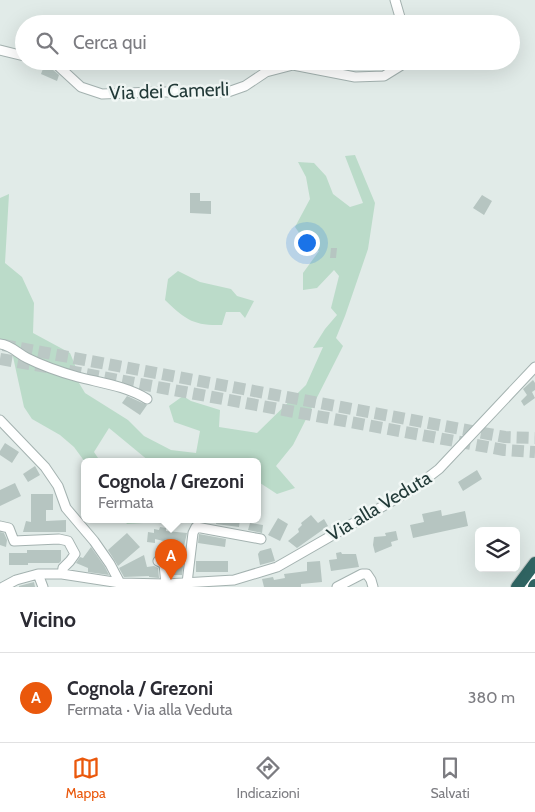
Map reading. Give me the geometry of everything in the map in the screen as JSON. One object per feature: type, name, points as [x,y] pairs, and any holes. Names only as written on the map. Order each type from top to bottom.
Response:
[{"type":"highway","points":[[517,587],[535,563]]},
{"type":"street","points":[[395,0],[399,15]]},
{"type":"street","points":[[0,50],[15,54]]},
{"type":"street","name":"Via dei Camerli","points":[[63,70],[81,87],[102,94],[228,92],[245,86],[273,70]]},
{"type":"street","name":"Via dei Camerli","points":[[319,70],[355,77],[384,76],[394,70]]},
{"type":"street","points":[[0,344],[11,347],[25,357],[48,367],[119,386],[138,393],[147,399]]},
{"type":"street","name":"Via alla Veduta","points":[[2,587],[16,580],[38,574],[62,574],[120,583],[169,586],[234,580],[277,567],[413,489],[439,469],[535,367]]},
{"type":"street","points":[[0,420],[45,467],[58,486],[66,508],[94,541],[120,583]]},
{"type":"street","points":[[4,527],[14,541],[59,539],[68,541],[75,554],[63,568],[62,574]]},
{"type":"street","points":[[187,583],[193,533],[196,527],[261,539]]},
{"type":"street","points":[[158,561],[164,564],[169,586]]},
{"type":"street","points":[[38,574],[43,587]]},
{"type":"street","points":[[337,587],[362,574],[367,574],[373,587]]},
{"type":"street","points":[[526,587],[535,574]]},
{"type":"green space","points":[[355,155],[375,203],[368,249],[336,338],[343,346],[293,445],[276,466],[295,488],[277,494],[261,484],[261,458],[145,458],[109,428],[94,452],[98,458],[82,458],[74,447],[60,435],[32,419],[24,407],[10,343],[0,340],[0,198],[9,194],[5,263],[22,277],[34,303],[33,333],[70,353],[79,383],[85,393],[128,420],[144,436],[171,450],[196,453],[200,431],[174,422],[169,406],[183,396],[191,401],[220,410],[219,427],[257,433],[306,385],[323,347],[313,348],[337,315],[331,308],[339,276],[334,270],[317,288],[303,290],[303,273],[319,251],[307,244],[295,227],[310,199],[306,177],[298,162],[314,163],[326,176],[333,194],[350,207],[363,203],[345,156]]},
{"type":"green space","points":[[178,271],[200,282],[231,289],[237,296],[254,301],[245,318],[240,312],[226,312],[222,325],[212,325],[196,323],[184,317],[165,300],[168,279]]},
{"type":"building","points":[[42,70],[53,70],[59,75],[57,81],[41,74]]},
{"type":"building","points":[[190,193],[200,193],[200,201],[211,201],[211,214],[190,213]]},
{"type":"building","points":[[482,195],[492,201],[484,215],[473,208]]},
{"type":"building","points":[[331,248],[337,248],[336,258],[330,258]]},
{"type":"building","points":[[533,380],[535,390],[532,392],[535,398],[524,406],[521,401],[527,395],[523,389]]},
{"type":"building","points":[[127,396],[147,405],[140,415],[122,403]]},
{"type":"building","points":[[5,443],[19,452],[12,463],[0,455],[0,451]]},
{"type":"building","points":[[35,466],[40,475],[28,482],[23,474]]},
{"type":"building","points":[[477,470],[482,479],[463,491],[458,482]]},
{"type":"building","points":[[15,483],[21,496],[0,506],[0,490]]},
{"type":"building","points":[[31,494],[53,494],[53,510],[46,510],[46,521],[66,520],[66,532],[23,532],[26,521],[31,522]]},
{"type":"building","points":[[441,510],[442,516],[465,511],[468,526],[413,538],[410,525],[424,522],[422,514]]},
{"type":"building","points":[[311,515],[318,523],[324,519],[328,526],[297,548],[288,541],[299,532],[298,529],[302,525],[301,523]]},
{"type":"building","points":[[278,518],[288,524],[280,541],[268,535]]},
{"type":"building","points":[[216,523],[240,523],[239,527]]},
{"type":"building","points":[[250,523],[263,525],[262,533],[248,530]]},
{"type":"building","points":[[160,527],[166,528],[166,531],[187,533],[184,546],[155,539],[155,543],[147,542],[148,532],[154,533],[154,529],[159,530]]},
{"type":"building","points":[[396,531],[398,540],[391,542],[392,546],[375,553],[374,537],[386,536],[385,533]]},
{"type":"building","points":[[0,532],[4,533],[7,540],[6,547],[0,545]]},
{"type":"building","points":[[127,533],[140,547],[118,566],[108,550]]},
{"type":"building","points":[[199,534],[226,539],[225,547],[198,543]]},
{"type":"building","points":[[91,547],[109,575],[88,572],[88,568],[76,563],[80,557],[83,558]]},
{"type":"building","points":[[271,548],[275,561],[260,565],[258,554],[260,551]]},
{"type":"building","points":[[27,550],[61,550],[61,561],[59,563],[9,565],[9,553],[27,553]]},
{"type":"building","points":[[341,552],[342,554],[356,554],[359,567],[331,571],[329,560],[337,559],[336,553]]},
{"type":"building","points":[[144,555],[147,567],[154,566],[158,568],[159,578],[149,576],[124,577],[119,568]]},
{"type":"building","points":[[196,561],[228,561],[228,572],[196,572]]},
{"type":"building","points":[[320,561],[322,582],[301,584],[301,587],[264,587],[262,579],[273,577],[274,580],[285,578],[284,574],[307,571],[307,562]]},
{"type":"building","points":[[170,566],[183,566],[182,575],[171,575]]},
{"type":"building","points":[[34,582],[35,587],[19,587],[19,586]]},
{"type":"tunnel","points":[[3,345],[505,437],[535,438]]},
{"type":"tunnel","points":[[0,359],[47,367]]},
{"type":"tunnel","points":[[69,371],[504,450],[535,452]]},
{"type":"place","name":"Cognola / Grezoni","points":[[171,580]]}]
